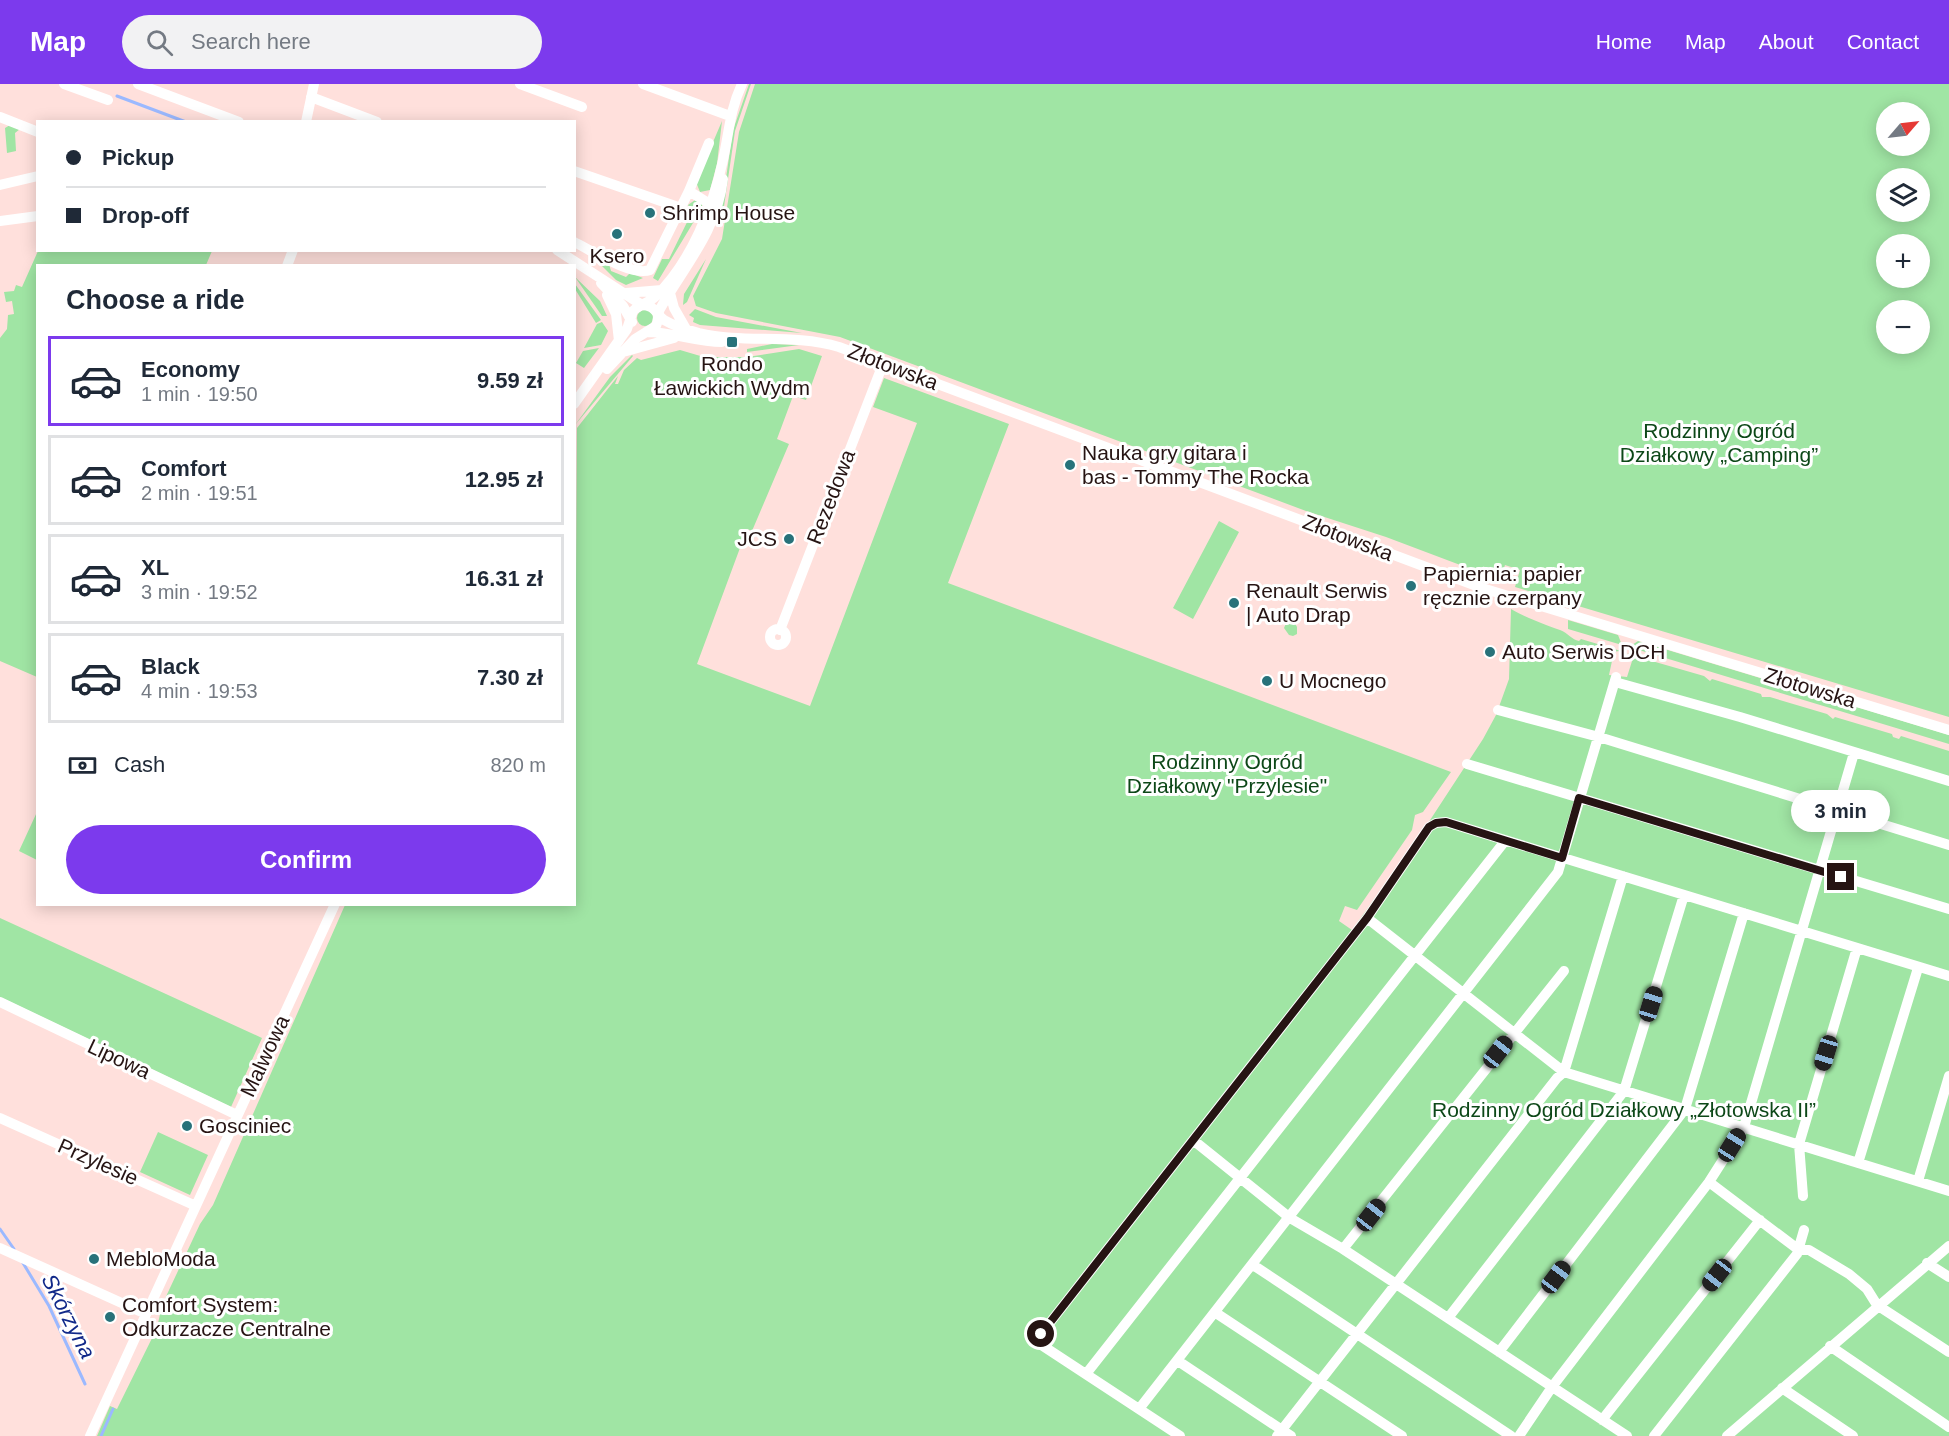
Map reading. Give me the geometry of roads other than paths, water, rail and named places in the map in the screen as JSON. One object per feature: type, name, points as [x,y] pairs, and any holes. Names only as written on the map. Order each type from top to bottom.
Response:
[{"type":"street","points":[[64,84],[108,100]]},
{"type":"street","points":[[138,84],[234,120]]},
{"type":"street","points":[[306,120],[314,84]]},
{"type":"street","points":[[520,84],[582,107]]},
{"type":"street","points":[[643,84],[730,116]]},
{"type":"street","points":[[576,409],[621,353],[635,339],[656,326],[666,292],[714,207],[730,116],[742,84]]},
{"type":"street","points":[[311,97],[372,120]]},
{"type":"street","points":[[0,117],[36,131]]},
{"type":"street","points":[[576,243],[605,259],[645,272],[653,266],[710,143]]},
{"type":"street","points":[[576,172],[681,208]]},
{"type":"street","points":[[0,185],[36,176]]},
{"type":"street","points":[[689,191],[714,207]]},
{"type":"street","points":[[0,221],[36,216]]},
{"type":"street","points":[[560,252],[642,305],[653,307],[658,314]]},
{"type":"street","points":[[594,275],[631,319],[636,329],[647,332]]},
{"type":"street","points":[[594,275],[614,309],[619,341]]},
{"type":"street","points":[[629,296],[666,292]]},
{"type":"street","points":[[576,401],[619,341],[633,311],[666,292]]},
{"type":"street","points":[[621,353],[684,333],[666,292]]},
{"type":"street","name":"Złotowska","points":[[658,314],[684,333]]},
{"type":"street","name":"Złotowska","points":[[647,332],[684,333],[712,342],[788,338],[827,344],[1497,593],[1949,730]]},
{"type":"street","name":"Rezedowa","points":[[780,630],[883,364]]},
{"type":"street","points":[[1139,1409],[1558,872],[1616,679],[1949,781]]},
{"type":"street","points":[[1498,710],[1599,737],[1949,845]]},
{"type":"street","points":[[1520,1436],[1552,1386],[1709,1182],[1744,1127],[1854,753]]},
{"type":"street","points":[[1467,764],[1949,909]]},
{"type":"street","points":[[1180,1436],[1043,1346],[1041,1334],[1367,918],[1429,827],[1436,823],[1446,822],[1505,842],[1949,976]]},
{"type":"street","points":[[1086,1374],[1505,842]]},
{"type":"street","points":[[1178,1361],[1283,1434],[1319,1381],[1549,1087],[1564,1072],[1623,876]]},
{"type":"street","points":[[1448,1318],[1624,1091],[1684,895]]},
{"type":"street","name":"Malwowa","points":[[90,1436],[334,906]]},
{"type":"street","points":[[1499,1352],[1684,1109],[1744,913]]},
{"type":"street","points":[[1367,918],[1564,1072],[1949,1191]]},
{"type":"street","points":[[1803,1196],[1799,1144],[1857,948]]},
{"type":"street","points":[[1858,1162],[1918,968]]},
{"type":"street","points":[[1343,1249],[1564,971]]},
{"type":"street","name":"Lipowa","points":[[0,1002],[237,1115]]},
{"type":"street","points":[[1917,1181],[1949,1076]]},
{"type":"street","name":"Przylesie","points":[[0,1118],[196,1206]]},
{"type":"street","points":[[1193,1140],[1290,1218],[1343,1249],[1627,1436]]},
{"type":"street","points":[[1709,1182],[1799,1250],[1809,1250],[1849,1274],[1867,1289],[1877,1305],[1949,1352]]},
{"type":"street","points":[[1602,1420],[1760,1220]]},
{"type":"street","points":[[1654,1436],[1799,1250],[1804,1230]]},
{"type":"street","points":[[1735,1434],[1782,1388],[1949,1246]]},
{"type":"street","points":[[0,1248],[146,1314]]},
{"type":"street","points":[[1927,1263],[1949,1277]]},
{"type":"street","points":[[1253,1265],[1512,1436]]},
{"type":"street","points":[[1216,1313],[1402,1436]]},
{"type":"street","points":[[1830,1346],[1949,1427]]},
{"type":"street","points":[[1782,1388],[1853,1436]]},
{"type":"waterway","points":[[117,96],[181,120]]},
{"type":"waterway","name":"Skórzyna","points":[[0,1229],[14,1249]]},
{"type":"waterway","name":"Skórzyna","points":[[23,1263],[49,1306],[85,1384]]},
{"type":"waterway","name":"Skórzyna","points":[[101,1436],[113,1409]]},
{"type":"place","name":"Shrimp House","points":[[650,213]]},
{"type":"place","name":"Ksero","points":[[617,234]]},
{"type":"place","name":"Rondo Ławickich Wydm","points":[[732,342]]},
{"type":"place","name":"Nauka gry gitara i bas - Tommy The Rocka","points":[[1070,465]]},
{"type":"place","name":"JCS","points":[[789,539]]},
{"type":"place","name":"Papiernia: papier ręcznie czerpany","points":[[1411,586]]},
{"type":"place","name":"Renault Serwis | Auto Drap","points":[[1234,603]]},
{"type":"place","name":"Auto Serwis DCH","points":[[1490,652]]},
{"type":"place","name":"U Mocnego","points":[[1267,681]]},
{"type":"place","name":"Gosciniec","points":[[187,1126]]},
{"type":"place","name":"MebloModa","points":[[94,1259]]},
{"type":"place","name":"Comfort System: Odkurzacze Centralne","points":[[110,1317]]},
{"type":"park label","name":"Rodzinny Ogród Działkowy „Camping”","points":[[1719,443]]},
{"type":"park label","name":"Rodzinny Ogród Działkowy \"Przylesie\"","points":[[1227,774]]},
{"type":"park label","name":"Rodzinny Ogród Działkowy „Złotowska II”","points":[[1624,1110]]}]
